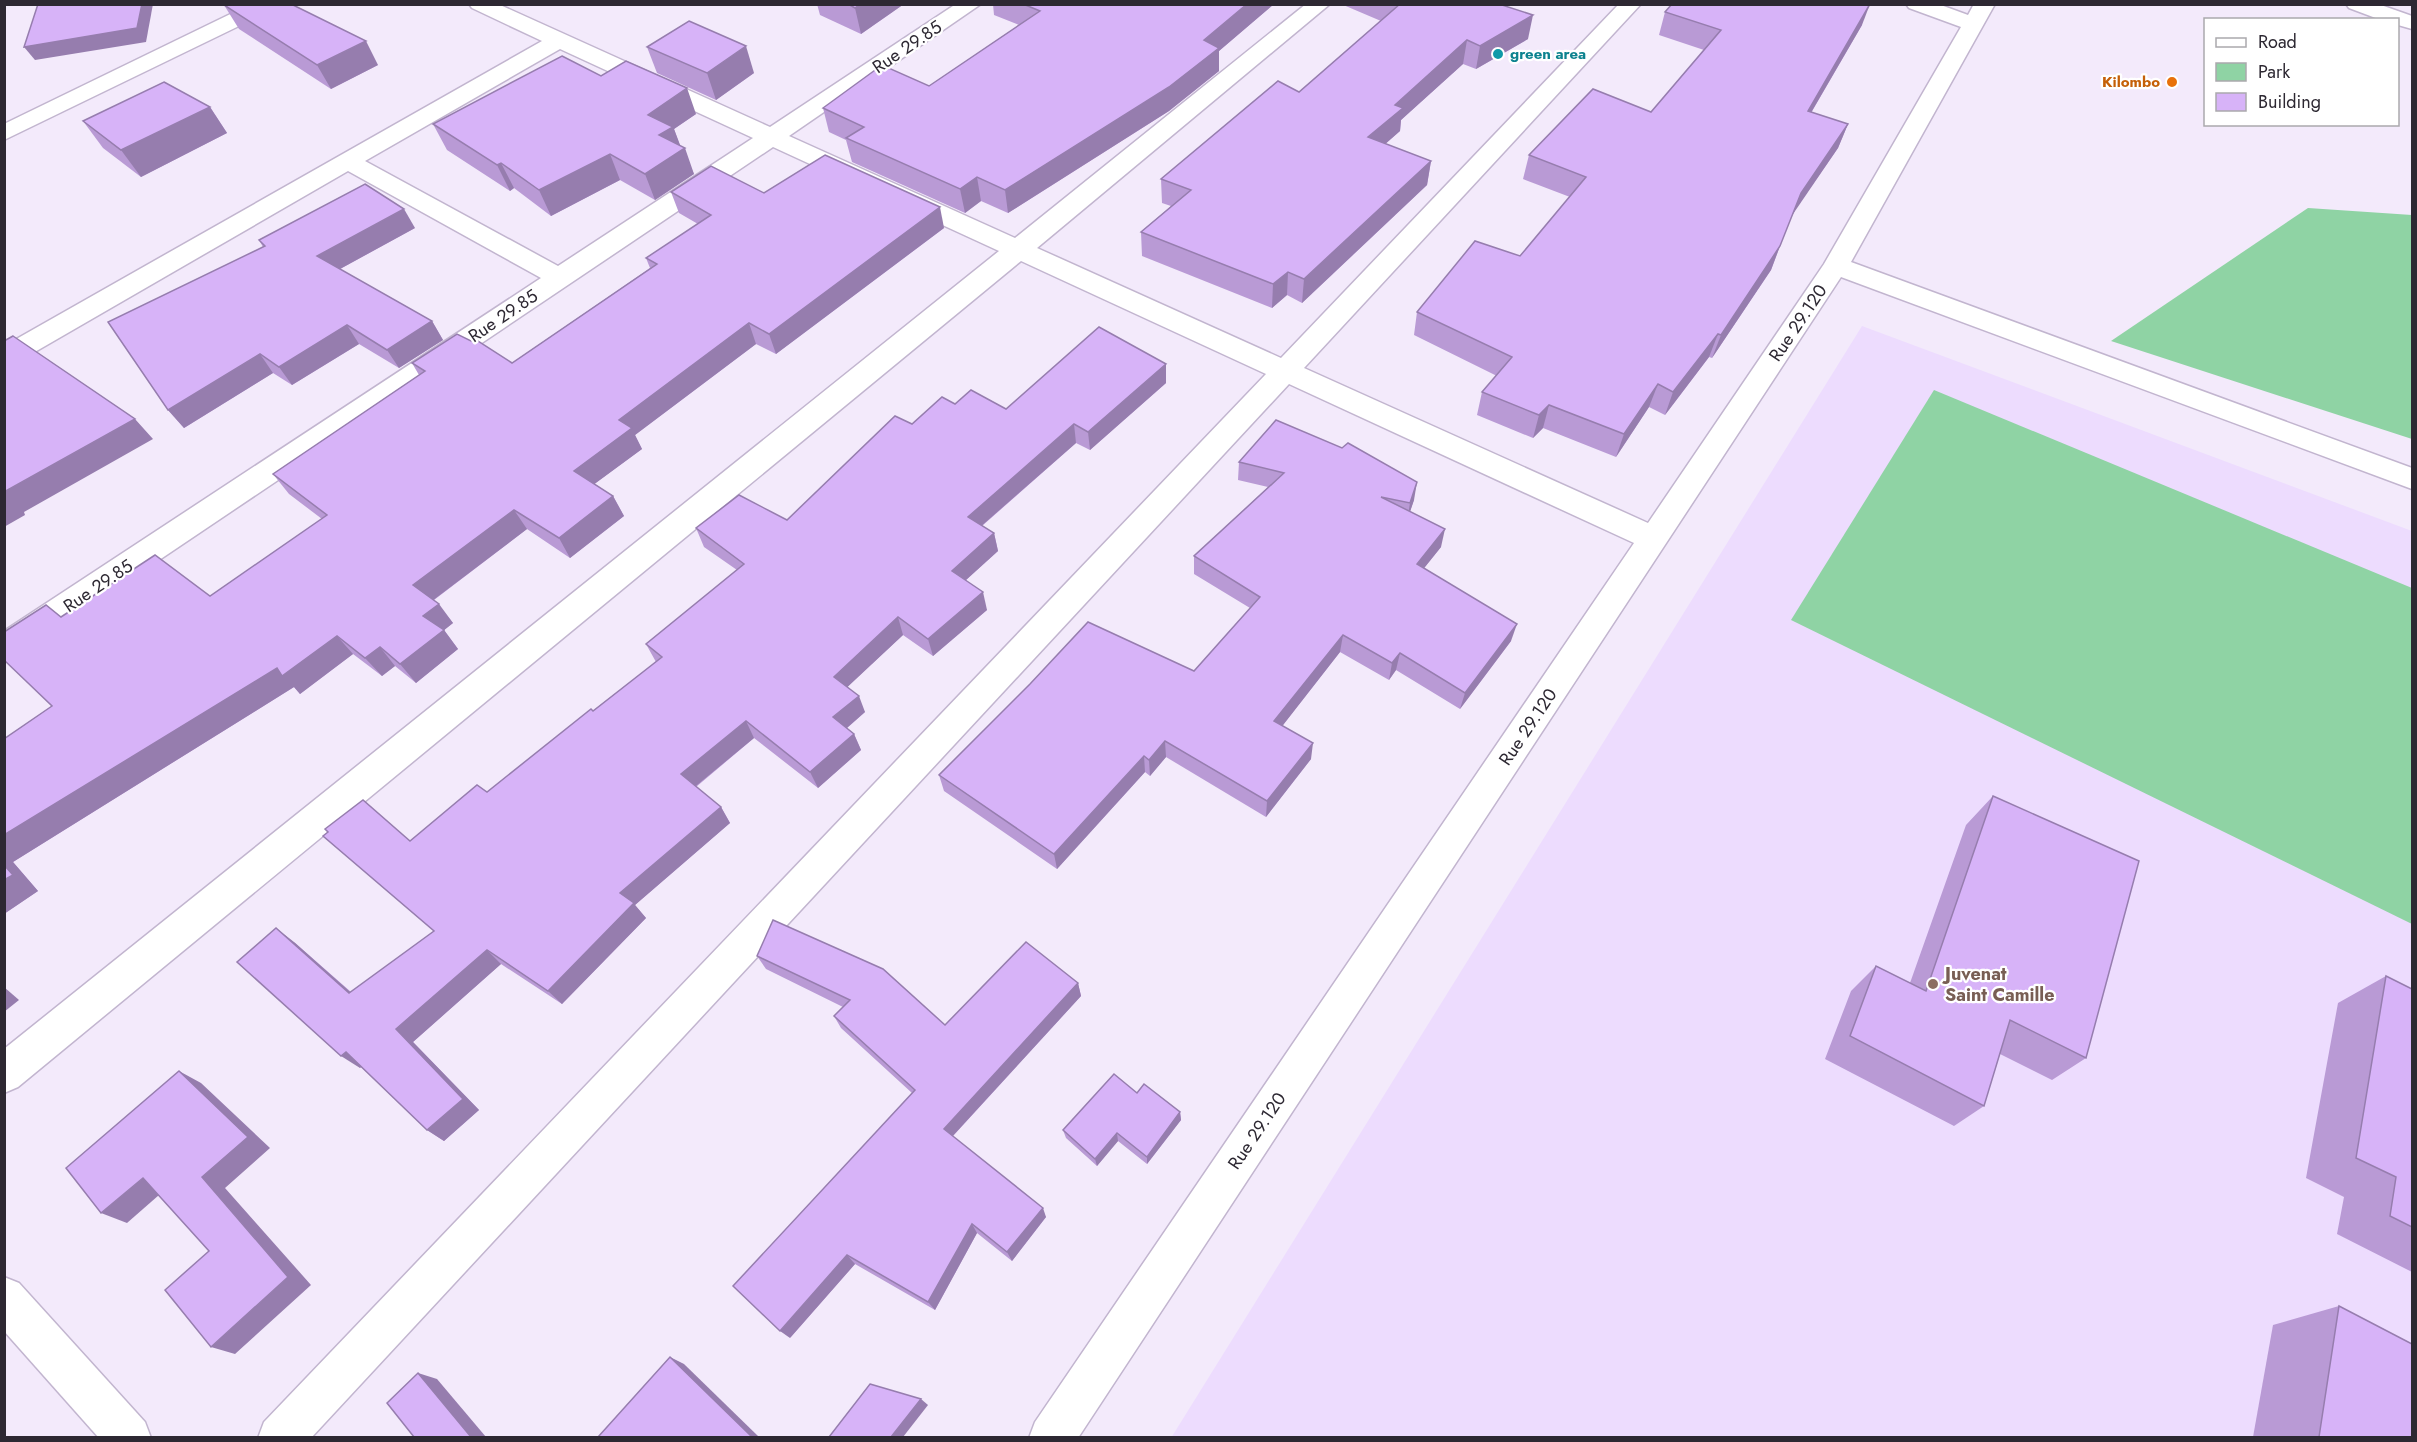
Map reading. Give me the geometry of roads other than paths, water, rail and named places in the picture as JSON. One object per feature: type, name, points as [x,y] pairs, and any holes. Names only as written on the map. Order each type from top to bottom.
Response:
[{"type":"street","points":[[4,133],[269,4]]},
{"type":"street","points":[[479,4],[1654,539]]},
{"type":"street","name":"Rue 29.85","points":[[4,648],[971,4]]},
{"type":"street","points":[[4,1074],[1320,4]]},
{"type":"street","points":[[280,1437],[1630,4]]},
{"type":"street","points":[[1916,4],[1980,14]]},
{"type":"street","points":[[2356,4],[2397,18]]},
{"type":"street","name":"Rue 29.120","points":[[1051,1437],[1836,266],[1980,14]]},
{"type":"street","points":[[4,358],[560,40]]},
{"type":"street","points":[[347,161],[560,278]]},
{"type":"street","points":[[1836,266],[2412,479]]},
{"type":"street","points":[[4,1298],[129,1437]]},
{"type":"place","name":"green area","points":[[1498,54]]},
{"type":"place","name":"Kilombo","points":[[2172,82]]},
{"type":"place","name":"Juvenat Saint Camille","points":[[1933,984]]}]
